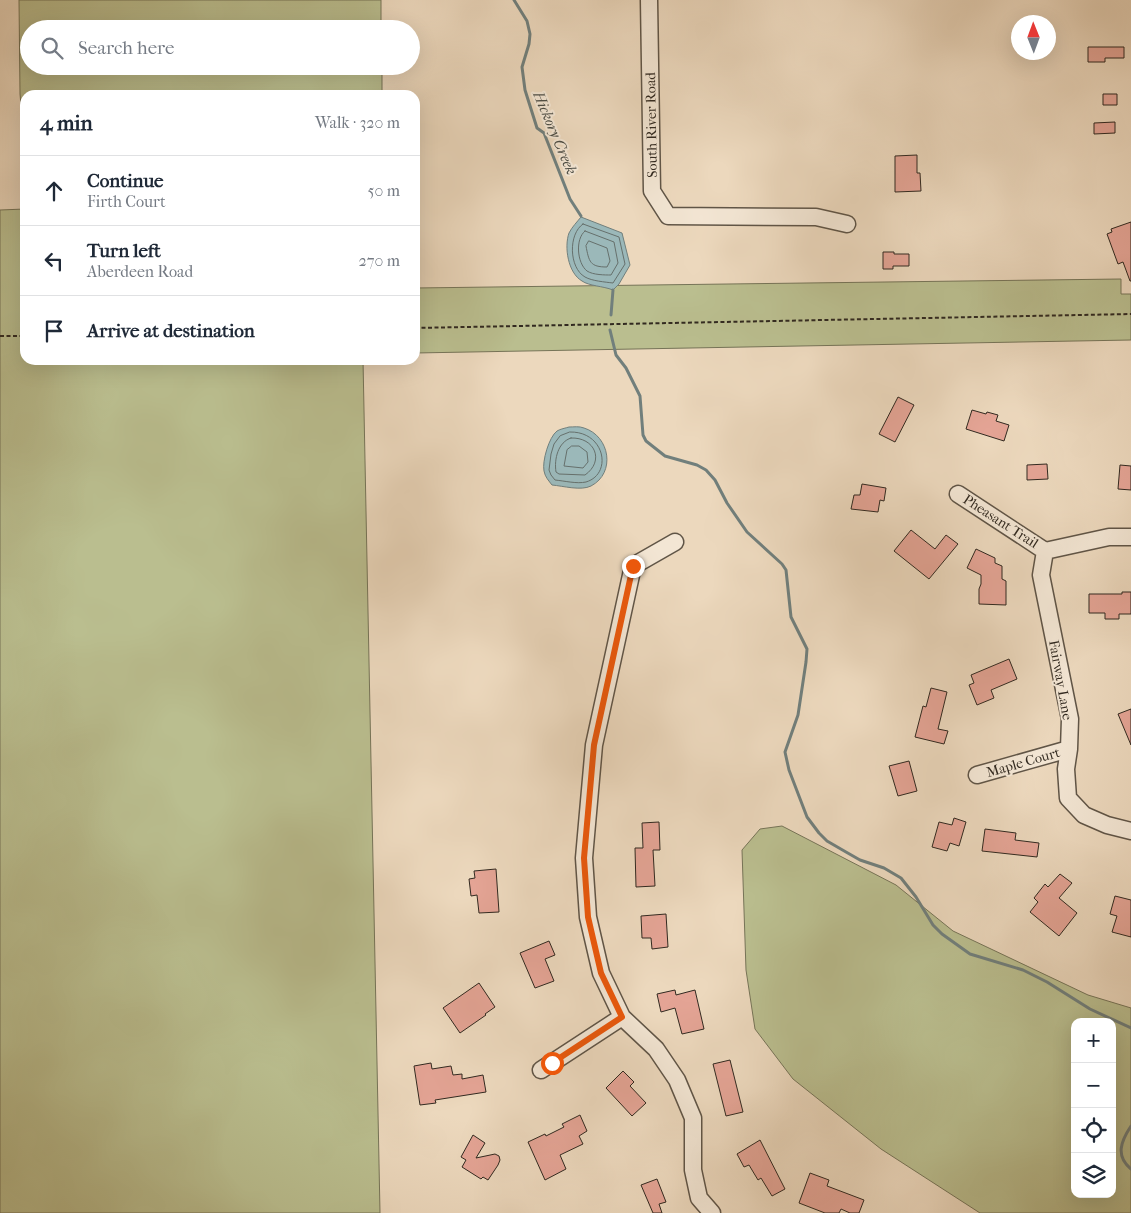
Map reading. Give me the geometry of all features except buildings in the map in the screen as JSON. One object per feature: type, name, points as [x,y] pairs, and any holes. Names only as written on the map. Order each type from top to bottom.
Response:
[{"type":"street","name":"South River Road","points":[[648,0],[652,191],[668,216],[816,217],[847,224]]},
{"type":"street","name":"Pheasant Trail","points":[[958,494],[1045,550],[1109,537],[1131,537]]},
{"type":"street","points":[[675,542],[633,566],[594,745],[584,858],[588,917],[601,973],[622,1017],[656,1049],[677,1080],[692,1118],[693,1170],[699,1198],[712,1213]]},
{"type":"street","name":"Fairway Lane","points":[[1045,550],[1041,575],[1070,719],[1066,769],[1068,798],[1084,814],[1107,825],[1131,831]]},
{"type":"street","name":"Maple Court","points":[[977,775],[1069,749]]},
{"type":"street","points":[[541,1070],[622,1017]]},
{"type":"path","points":[[420,328],[1131,314]]},
{"type":"path","points":[[0,336],[20,336]]},
{"type":"green space","points":[[19,0],[381,0],[381,20],[20,20],[20,75],[382,75],[382,90],[20,90],[20,94]]},
{"type":"green space","points":[[20,209],[20,365],[363,365],[380,1213],[0,1213],[0,210]]},
{"type":"green space","points":[[1121,279],[1121,294],[1131,294],[1131,340],[420,353],[420,288]]},
{"type":"green space","points":[[782,826],[896,885],[953,931],[1088,995],[1131,1008],[1131,1213],[980,1213],[881,1149],[793,1079],[755,1029],[746,970],[742,850],[760,829]]},
{"type":"water","points":[[581,217],[622,233],[630,265],[619,284],[613,290],[585,283],[577,277],[570,266],[567,252],[569,233]]},
{"type":"water","points":[[569,427],[582,427],[593,432],[604,446],[607,464],[599,480],[591,486],[577,488],[552,485],[547,479],[544,467],[545,456],[551,438],[557,431]]},
{"type":"waterway","name":"Hickory Creek","points":[[514,0],[527,21],[530,34],[522,67],[525,90],[537,128],[544,133],[570,199],[581,216]]},
{"type":"waterway","name":"Hickory Creek","points":[[611,315],[613,290]]},
{"type":"waterway","name":"Hickory Creek","points":[[610,330],[616,355],[626,368],[640,396],[643,435],[646,441],[665,456],[697,465],[706,470],[715,480],[727,503],[747,532],[782,564],[786,570],[791,617],[807,649],[798,715],[785,752],[789,770],[807,817],[827,841],[860,860],[884,868],[901,878],[916,897],[933,925],[942,934],[970,954],[1023,970],[1047,982],[1090,1009],[1131,1028]]},
{"type":"waterway","name":"Hickory Creek","points":[[1131,1126],[1121,1148],[1123,1159],[1131,1169]]},
{"type":"route","points":[[552,1063],[622,1017],[601,973],[588,917],[584,858],[594,745],[633,566]]}]
